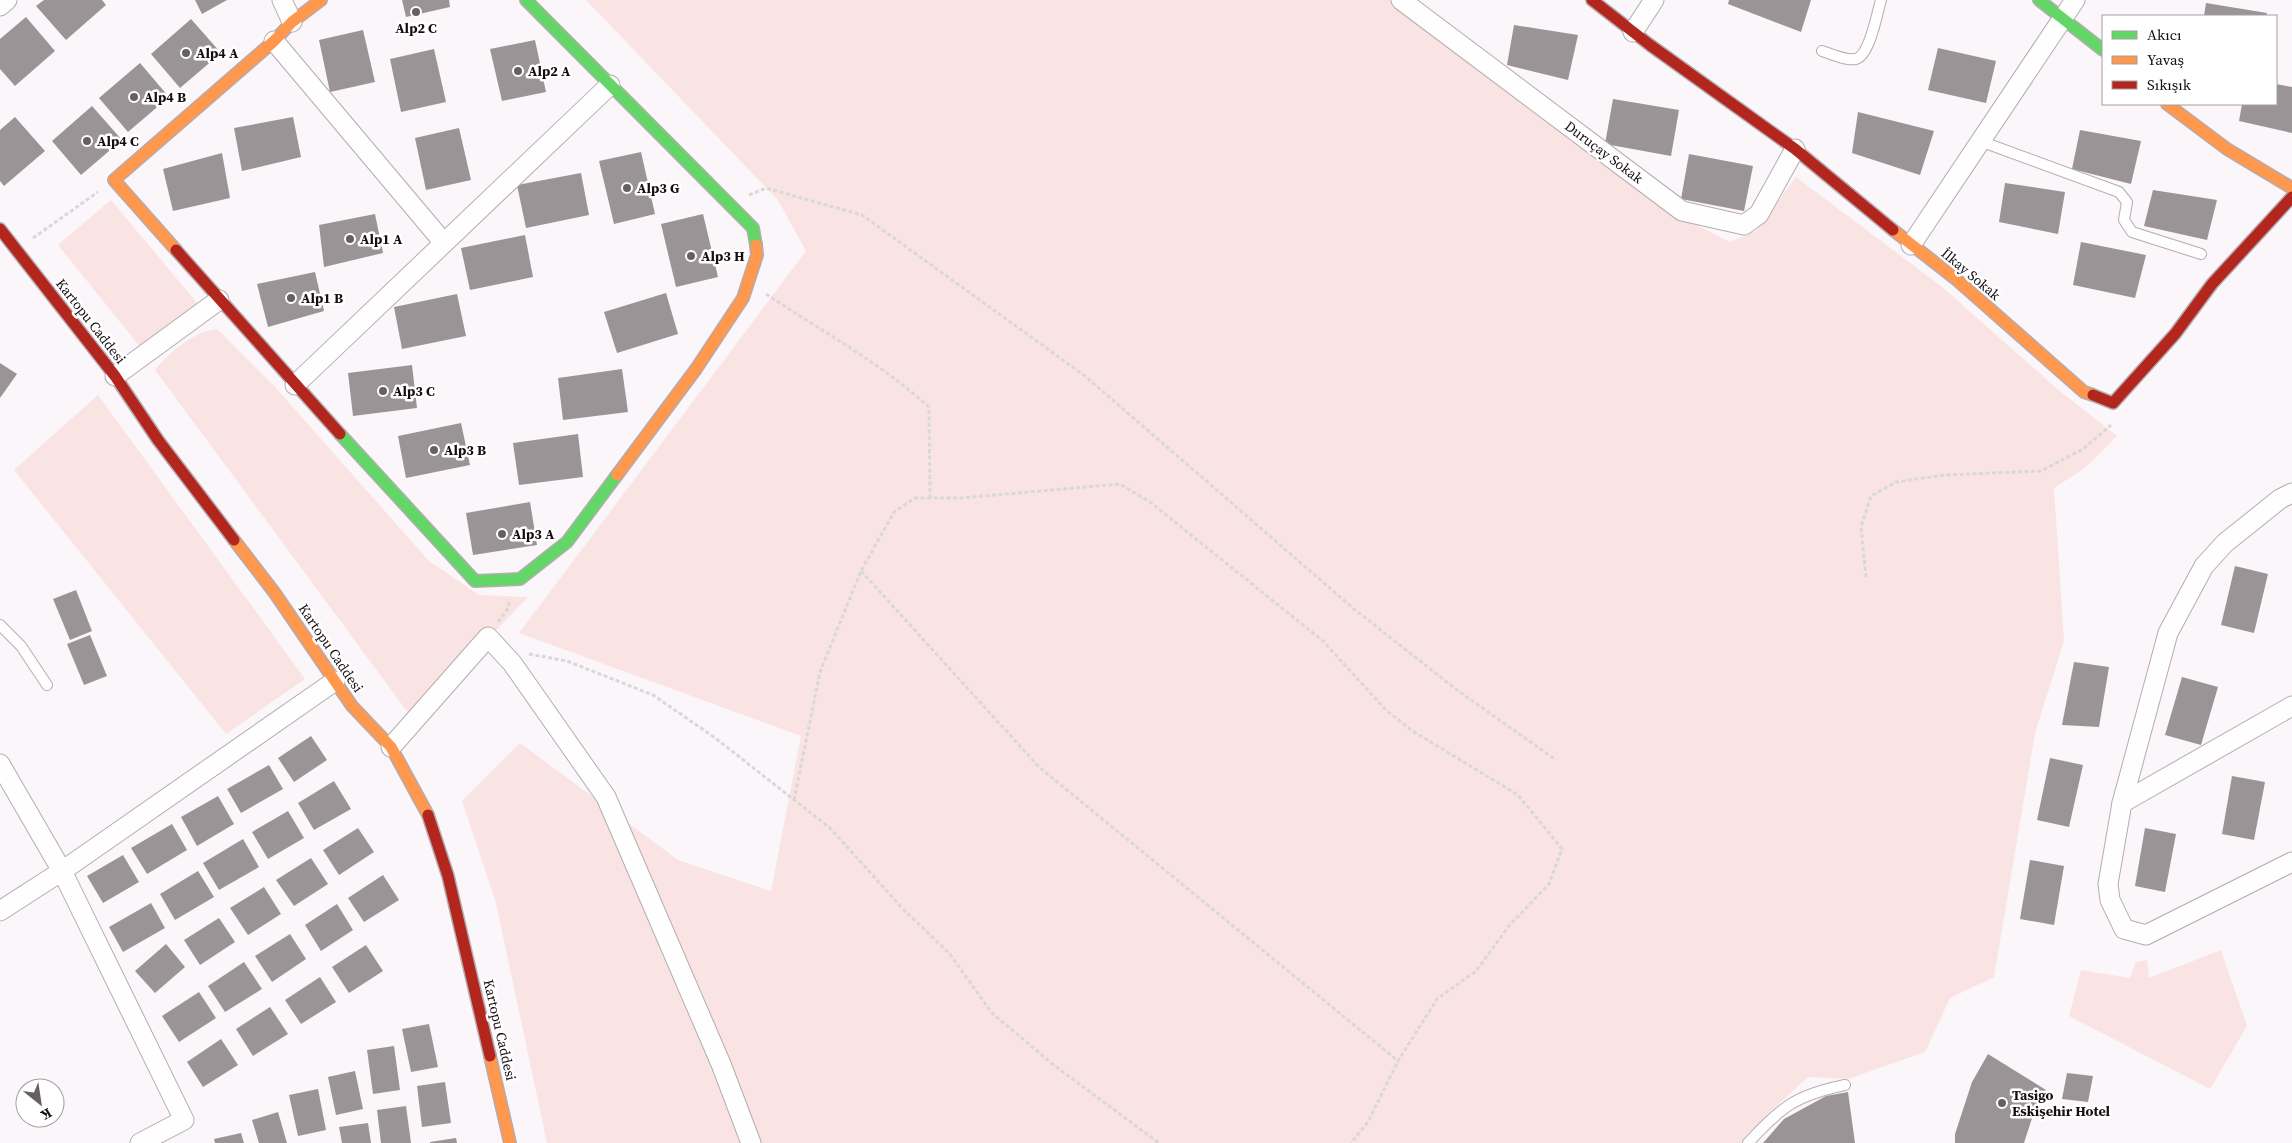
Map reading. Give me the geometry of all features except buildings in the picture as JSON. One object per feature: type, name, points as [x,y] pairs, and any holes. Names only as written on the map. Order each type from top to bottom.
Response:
[{"type":"street","points":[[0,6],[7,0]]},
{"type":"street","points":[[282,0],[292,22]]},
{"type":"street","points":[[321,0],[292,22],[274,41],[114,180],[295,385],[475,581],[520,579],[567,542],[696,369],[743,298],[757,255],[753,228],[526,0]]},
{"type":"street","name":"Duruçay Sokak","points":[[1400,0],[1682,211],[1744,225],[1759,214],[1795,149]]},
{"type":"street","name":"İlkay Sokak","points":[[1592,0],[1633,32],[1795,149],[1911,245],[1957,280],[2084,392],[2113,403]]},
{"type":"street","points":[[1633,32],[1654,0]]},
{"type":"street","points":[[2039,0],[2102,49]]},
{"type":"street","points":[[1911,245],[2075,0]]},
{"type":"street","points":[[274,41],[444,243]]},
{"type":"street","points":[[295,385],[610,85]]},
{"type":"street","points":[[2168,105],[2200,131],[2265,174],[2292,188]]},
{"type":"street","points":[[2113,403],[2176,334],[2212,284],[2292,197]]},
{"type":"street","name":"Kartopu Caddesi","points":[[1,234],[17,250],[115,376],[158,440],[274,592],[352,706],[391,747],[430,819],[448,876],[510,1143]]},
{"type":"street","points":[[115,376],[219,300]]},
{"type":"street","points":[[2292,493],[2280,499],[2225,543],[2204,566],[2168,633],[2122,803],[2108,884],[2110,900],[2124,929],[2146,935],[2292,862]]},
{"type":"street","points":[[391,747],[488,637],[512,663],[606,798],[721,1064],[751,1143]]},
{"type":"street","points":[[0,911],[335,681]]},
{"type":"street","points":[[2122,803],[2292,706]]},
{"type":"street","points":[[0,764],[62,870],[184,1120],[167,1137],[140,1143]]},
{"type":"lane","points":[[1822,51],[1848,59],[1858,59],[1866,51],[1881,0]]},
{"type":"lane","points":[[1980,141],[2119,192],[2126,202],[2124,220],[2132,232],[2201,254]]},
{"type":"lane","points":[[0,625],[20,646],[47,685]]},
{"type":"lane","points":[[1748,1143],[1776,1113],[1813,1092],[1845,1085]]},
{"type":"path","points":[[17,250],[114,180]]},
{"type":"path","points":[[728,204],[766,188],[862,214],[1085,376],[1354,609],[1458,690],[1556,760]]},
{"type":"path","points":[[748,282],[905,385],[929,407],[930,498]]},
{"type":"path","points":[[1866,577],[1861,527],[1871,496],[1896,482],[1944,475],[2041,471],[2083,449],[2113,422],[2113,403]]},
{"type":"path","points":[[794,800],[820,672],[861,571],[894,512],[915,498],[960,498],[1120,484],[1150,502],[1323,641],[1386,710],[1411,730],[1518,795],[1562,849],[1549,884],[1509,926],[1476,971],[1437,999],[1398,1061],[1368,1122],[1351,1143]]},
{"type":"path","points":[[861,571],[1039,767],[1398,1061]]},
{"type":"path","points":[[488,637],[509,607],[508,593]]},
{"type":"path","points":[[502,652],[522,652],[567,662],[653,694],[714,737],[830,828],[903,909],[949,953],[992,1013],[1055,1066],[1159,1143]]},
{"type":"shaded area","points":[[586,0],[1397,0],[1661,207],[1730,242],[1756,231],[1796,177],[1941,286],[2055,387],[2117,436],[2085,468],[2054,488],[2064,641],[2035,733],[1994,977],[1950,998],[1925,1052],[1848,1079],[1808,1077],[1768,1114],[1742,1143],[547,1143],[496,903],[462,801],[520,743],[678,860],[771,891],[801,736],[519,633],[806,251],[778,200]]},
{"type":"shaded area","points":[[111,200],[197,303],[196,311],[142,349],[58,245]]},
{"type":"shaded area","points":[[217,329],[275,387],[429,561],[479,595],[528,597],[412,718],[155,370],[167,357],[191,338]]},
{"type":"shaded area","points":[[98,395],[305,679],[226,734],[14,470]]},
{"type":"shaded area","points":[[2221,950],[2247,1026],[2210,1089],[2069,1016],[2081,970],[2130,978],[2136,962],[2147,960],[2149,978]]},
{"type":"traffic: fast","points":[[526,0],[753,228],[756,245]]},
{"type":"traffic: fast","points":[[2039,0],[2102,49]]},
{"type":"traffic: fast","points":[[340,434],[475,581],[520,579],[567,542],[617,475]]},
{"type":"traffic: slow","points":[[176,250],[114,180],[274,41],[292,22],[321,0]]},
{"type":"traffic: slow","points":[[2168,105],[2227,149],[2292,188]]},
{"type":"traffic: slow","points":[[1893,230],[1957,280],[2084,392],[2093,395]]},
{"type":"traffic: slow","points":[[617,475],[696,369],[743,298],[757,255],[756,245]]},
{"type":"traffic: slow","points":[[234,540],[274,592],[352,706],[391,747],[428,815]]},
{"type":"traffic: slow","points":[[490,1056],[510,1143]]},
{"type":"traffic: jam","points":[[1592,0],[1650,45],[1795,149],[1893,230]]},
{"type":"traffic: jam","points":[[2093,395],[2113,403],[2175,334],[2212,284],[2292,197]]},
{"type":"traffic: jam","points":[[0,229],[115,376],[158,440],[234,540]]},
{"type":"traffic: jam","points":[[176,250],[340,434]]},
{"type":"traffic: jam","points":[[428,815],[448,876],[490,1056]]},
{"type":"place","name":"Alp2 C","points":[[416,12]]},
{"type":"place","name":"Alp4 A","points":[[186,53]]},
{"type":"place","name":"Alp2 A","points":[[518,71]]},
{"type":"place","name":"Alp4 B","points":[[134,97]]},
{"type":"place","name":"Alp4 C","points":[[87,141]]},
{"type":"place","name":"Alp3 G","points":[[627,188]]},
{"type":"place","name":"Alp1 A","points":[[350,239]]},
{"type":"place","name":"Alp3 H","points":[[691,256]]},
{"type":"place","name":"Alp1 B","points":[[291,298]]},
{"type":"place","name":"Alp3 C","points":[[383,391]]},
{"type":"place","name":"Alp3 B","points":[[434,450]]},
{"type":"place","name":"Alp3 A","points":[[502,534]]},
{"type":"place","name":"Tasigo Eskişehir Hotel","points":[[2002,1103]]}]
